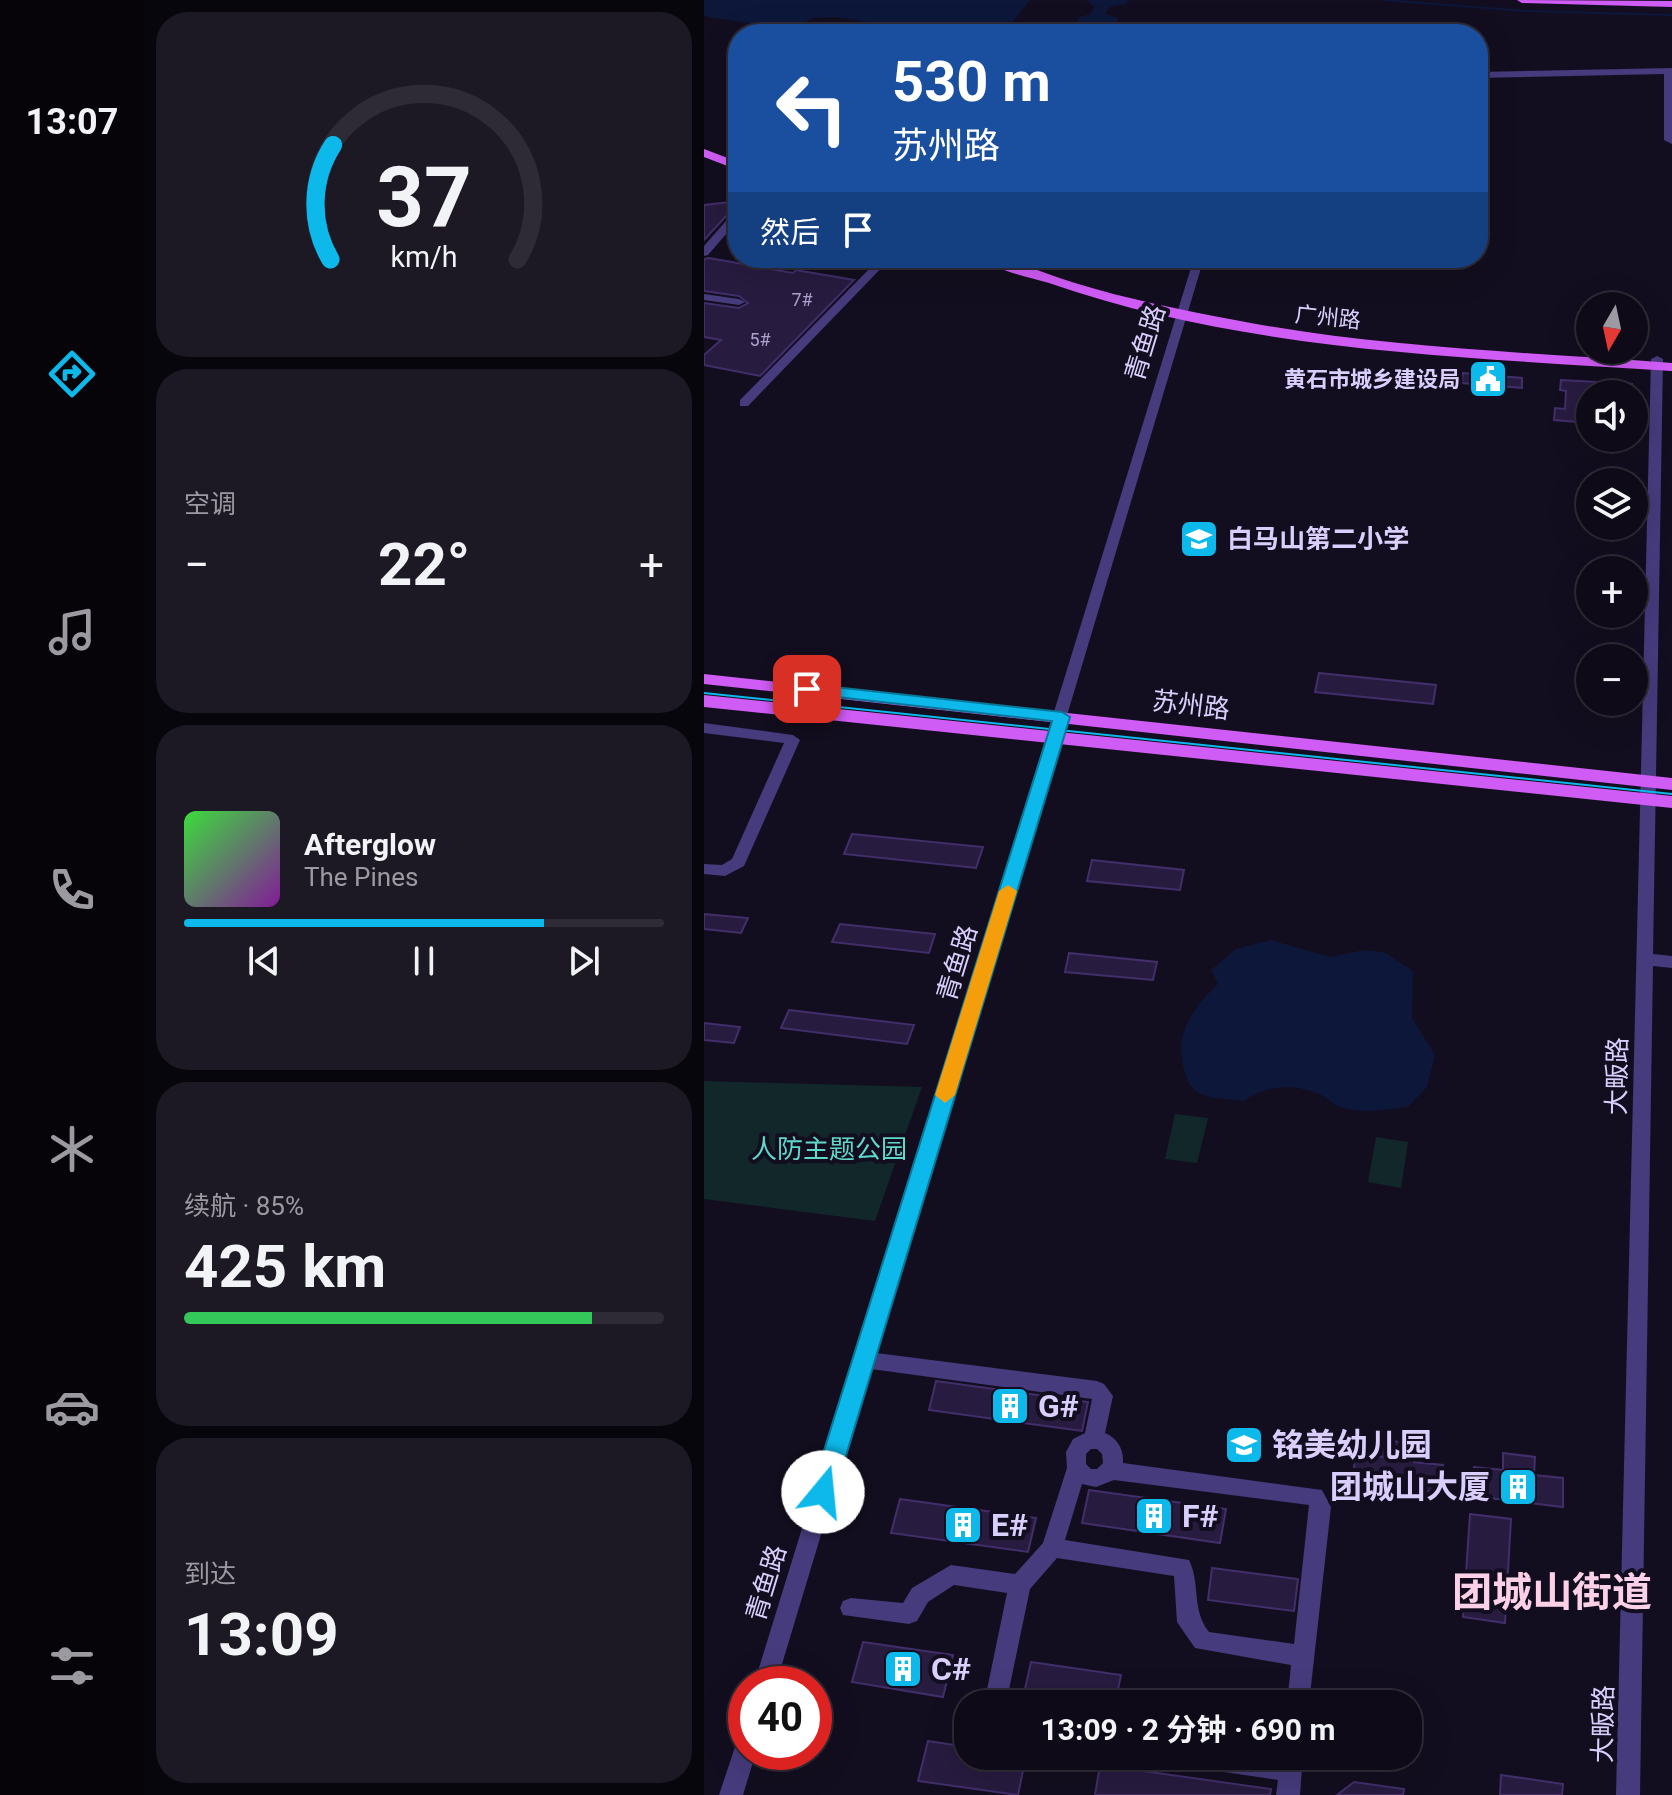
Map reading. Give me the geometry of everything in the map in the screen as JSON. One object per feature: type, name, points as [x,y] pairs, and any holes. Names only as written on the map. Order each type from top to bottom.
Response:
[{"type":"main road","points":[[1522,0],[1672,2]]},
{"type":"main road","points":[[1611,0],[1672,2]]},
{"type":"main road","points":[[704,145],[728,154]]},
{"type":"main road","points":[[704,153],[728,163]]},
{"type":"main road","points":[[704,167],[728,167]]},
{"type":"main road","name":"广州路","points":[[1018,268],[1116,300],[1183,312]]},
{"type":"main road","name":"广州路","points":[[1037,268],[1183,312],[1274,333],[1356,342],[1665,363]]},
{"type":"main road","name":"苏州路","points":[[704,679],[1062,717],[1649,790],[1672,802]]},
{"type":"main road","name":"苏州路","points":[[704,701],[1056,737],[1649,790],[1672,784]]},
{"type":"street","points":[[1488,75],[1670,71],[1670,141]]},
{"type":"street","points":[[704,253],[728,225]]},
{"type":"street","points":[[744,403],[876,268]]},
{"type":"street","name":"青鱼路","points":[[770,1666],[1056,737],[1196,268]]},
{"type":"street","points":[[704,297],[739,302]]},
{"type":"street","name":"大畈路","points":[[1628,1795],[1649,790],[1665,363]]},
{"type":"street","points":[[704,728],[793,740],[738,862],[725,871],[704,869]]},
{"type":"street","points":[[1646,959],[1672,962]]},
{"type":"street","points":[[863,1360],[1101,1391],[1103,1404],[1093,1441]]},
{"type":"street","points":[[998,1690],[1020,1585],[1052,1548],[1076,1470],[1074,1453],[1082,1444],[1103,1442],[1112,1450],[1114,1462],[1109,1470]]},
{"type":"street","points":[[1076,1470],[1094,1477],[1109,1470],[1315,1497],[1321,1507],[1300,1690]]},
{"type":"street","points":[[1052,1548],[1181,1567],[1185,1575],[1188,1622],[1203,1641],[1304,1656]]},
{"type":"street","points":[[851,1608],[909,1614],[920,1595],[951,1575],[1020,1585]]},
{"type":"street","points":[[731,1795],[739,1770]]},
{"type":"street","points":[[1288,1795],[1290,1770]]},
{"type":"green space","name":"人防主题公园","points":[[704,1081],[922,1087],[875,1221],[704,1199]]},
{"type":"green space","points":[[1175,1114],[1208,1118],[1197,1163],[1165,1159]]},
{"type":"green space","points":[[1376,1137],[1408,1142],[1401,1188],[1368,1182]]},
{"type":"water","points":[[704,0],[1030,0],[1011,24],[882,24],[836,17],[813,18],[802,24],[753,24],[704,16]]},
{"type":"water","points":[[1086,0],[1128,0],[1126,4],[1109,7],[1105,14],[1118,18],[1116,24],[1075,24],[1095,7]]},
{"type":"water","points":[[1271,940],[1330,957],[1364,950],[1384,952],[1413,971],[1412,1018],[1435,1055],[1427,1087],[1408,1107],[1352,1110],[1317,1093],[1288,1087],[1269,1089],[1244,1101],[1209,1096],[1192,1087],[1186,1076],[1181,1047],[1187,1024],[1218,984],[1211,970],[1236,949]]},
{"type":"building","points":[[728,202],[728,216],[704,240],[704,205]]},
{"type":"building","points":[[704,259],[728,261],[728,268],[765,268],[793,273],[796,270],[854,280],[760,376],[704,365],[704,355],[721,340],[704,337],[704,303],[739,308],[748,303],[739,296],[704,291]]},
{"type":"building","name":"黄石市城乡建设局","points":[[1463,373],[1522,378],[1522,388],[1462,383]]},
{"type":"building","points":[[1561,380],[1576,381],[1576,422],[1554,420],[1555,408],[1565,409],[1566,391],[1560,390]]},
{"type":"building","points":[[1319,673],[1436,685],[1433,704],[1315,692]]},
{"type":"building","points":[[852,834],[983,847],[976,868],[844,854]]},
{"type":"building","points":[[1092,860],[1184,870],[1180,890],[1087,881]]},
{"type":"building","points":[[704,914],[748,918],[741,933],[704,929]]},
{"type":"building","points":[[840,924],[935,934],[929,953],[832,942]]},
{"type":"building","points":[[1069,953],[1157,962],[1153,980],[1065,972]]},
{"type":"building","points":[[789,1010],[914,1025],[907,1044],[781,1028]]},
{"type":"building","points":[[704,1023],[740,1027],[734,1043],[704,1040]]},
{"type":"building","name":"G#","points":[[936,1381],[1088,1402],[1082,1431],[929,1410]]},
{"type":"building","name":"团城山大厦","points":[[1385,1440],[1415,1444],[1414,1462],[1443,1465],[1441,1493],[1353,1482],[1355,1453],[1383,1457]]},
{"type":"building","name":"团城山大厦","points":[[1503,1453],[1535,1457],[1534,1475],[1563,1478],[1563,1507],[1473,1496],[1474,1467],[1503,1470]]},
{"type":"building","name":"F#","points":[[1089,1490],[1226,1509],[1220,1543],[1082,1523]]},
{"type":"building","name":"E#","points":[[900,1499],[1036,1518],[1028,1552],[891,1533]]},
{"type":"building","points":[[1470,1514],[1511,1519],[1505,1623],[1463,1617]]},
{"type":"building","points":[[1212,1568],[1298,1579],[1294,1611],[1208,1600]]},
{"type":"building","name":"C#","points":[[863,1642],[953,1655],[943,1697],[852,1682]]},
{"type":"building","points":[[1031,1662],[1121,1675],[1118,1690],[1025,1690]]},
{"type":"building","points":[[928,1741],[954,1745],[954,1770],[1023,1770],[1018,1795],[918,1781]]},
{"type":"building","points":[[1099,1770],[1136,1770],[1271,1789],[1270,1795],[1095,1795]]},
{"type":"building","points":[[1501,1775],[1563,1784],[1562,1795],[1500,1795]]},
{"type":"building","points":[[1354,1782],[1404,1789],[1403,1795],[1337,1795]]},
{"type":"waterway","points":[[1384,0],[1526,11],[1672,15]]},
{"type":"tram line","points":[[704,693],[1672,794]]},
{"type":"slow traffic","points":[[945,1095],[1008,891]]},
{"type":"place","name":"黄石市城乡建设局","points":[[1488,379]]},
{"type":"place","name":"白马山第二小学","points":[[1199,539]]},
{"type":"place","name":"G#","points":[[1010,1406]]},
{"type":"place","name":"铭美幼儿园","points":[[1244,1445]]},
{"type":"place","name":"团城山大厦","points":[[1518,1487]]},
{"type":"place","name":"F#","points":[[1154,1516]]},
{"type":"place","name":"E#","points":[[963,1525]]},
{"type":"place","name":"C#","points":[[903,1669]]},
{"type":"district","name":"团城山街道","points":[[1552,1592]]},
{"type":"route","points":[[807,689],[1062,717],[823,1492]]}]
